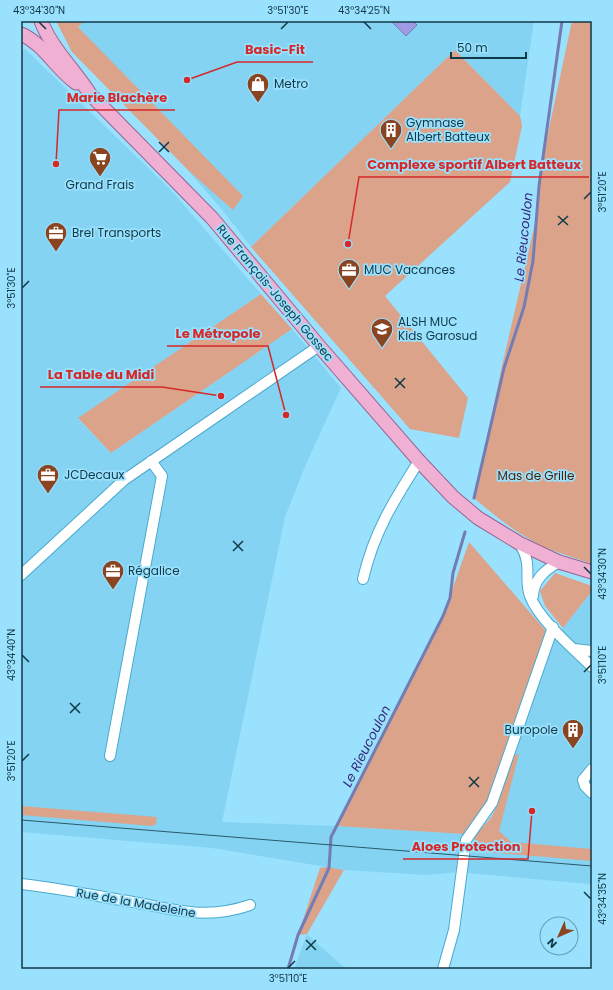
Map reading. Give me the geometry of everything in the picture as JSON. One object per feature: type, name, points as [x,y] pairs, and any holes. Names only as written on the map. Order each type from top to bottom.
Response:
[{"type":"main road","name":"Rue François-Joseph Gossec","points":[[41,21],[56,48],[78,74],[90,94]]},
{"type":"main road","name":"Rue François-Joseph Gossec","points":[[21,34],[32,40],[71,79],[90,94],[157,160],[212,218],[319,346],[419,461],[454,497],[478,518],[519,543],[559,562],[592,572]]},
{"type":"street","points":[[21,575],[124,480],[319,346]]},
{"type":"street","points":[[110,756],[162,476],[151,461]]},
{"type":"street","points":[[363,579],[370,552],[378,532],[419,461]]},
{"type":"street","points":[[519,543],[524,551],[528,567],[529,594],[535,606],[592,667]]},
{"type":"street","points":[[535,606],[534,586],[536,582],[549,568],[559,562]]},
{"type":"street","points":[[443,969],[454,930],[466,840],[492,803],[553,627]]},
{"type":"street","points":[[574,649],[592,651]]},
{"type":"street","points":[[592,769],[583,780],[585,786],[592,793]]},
{"type":"street","name":"Rue de la Madeleine","points":[[21,884],[47,887],[199,914],[228,912],[250,905]]},
{"type":"shaded area","points":[[84,21],[534,21],[520,116],[455,50],[251,247],[224,212],[160,138],[78,27]]},
{"type":"shaded area","points":[[391,21],[413,21],[417,25],[406,36]]},
{"type":"shaded area","points":[[25,49],[170,189],[261,294],[78,419],[111,453],[292,329],[341,388],[306,464],[285,517],[222,822],[336,826],[465,834],[458,872],[426,875],[344,870],[212,848],[21,832],[21,50]]},
{"type":"shaded area","points":[[592,591],[592,890],[590,884],[467,873],[467,848],[470,844],[488,839],[552,638],[563,628]]},
{"type":"shaded area","points":[[307,934],[309,936],[346,969],[294,969]]},
{"type":"green space","points":[[56,21],[84,21],[78,27],[243,196],[233,210],[190,172],[72,52]]},
{"type":"green space","name":"Mas de Grille","points":[[572,21],[592,21],[592,564],[548,549],[524,536],[506,524],[474,498],[502,366],[536,219],[545,137],[547,138]]},
{"type":"green space","points":[[455,50],[520,116],[522,126],[510,182],[385,296],[468,398],[459,438],[410,429],[251,247]]},
{"type":"green space","points":[[261,294],[292,329],[111,453],[78,418]]},
{"type":"green space","points":[[469,542],[546,631],[489,801],[464,834],[336,826],[417,670],[443,616]]},
{"type":"green space","points":[[555,573],[592,586],[592,591],[563,628],[545,606],[540,591]]},
{"type":"green space","points":[[519,754],[499,831],[511,842],[592,849],[592,861],[475,851],[474,840],[476,835],[493,814],[512,756]]},
{"type":"green space","points":[[21,806],[157,817],[156,824],[152,826],[21,815]]},
{"type":"green space","points":[[326,867],[344,870],[307,934],[298,935],[320,868]]},
{"type":"waterway","name":"Le Rieucoulon","points":[[474,498],[504,368],[524,307],[533,261],[539,186],[562,21]]},
{"type":"waterway","name":"Le Rieucoulon","points":[[288,969],[298,935],[329,868],[331,837],[443,616],[450,598],[453,573],[465,532]]},
{"type":"tram line","points":[[21,820],[592,866]]},
{"type":"place","name":"Basic-Fit","points":[[187,80]]},
{"type":"place","name":"Metro","points":[[258,104]]},
{"type":"place","name":"Gymnase Albert Batteux","points":[[391,150]]},
{"type":"place","name":"Marie Blachère","points":[[56,164]]},
{"type":"place","name":"Grand Frais","points":[[100,178]]},
{"type":"place","name":"Complexe sportif Albert Batteux","points":[[348,244]]},
{"type":"place","name":"Brel Transports","points":[[56,252]]},
{"type":"place","name":"MUC Vacances","points":[[349,290]]},
{"type":"place","name":"ALSH MUC Kids Garosud","points":[[382,348]]},
{"type":"place","name":"La Table du Midi","points":[[221,396]]},
{"type":"place","name":"Le Métropole","points":[[286,415]]},
{"type":"place","name":"JCDecaux","points":[[48,494]]},
{"type":"place","name":"Régalice","points":[[113,590]]},
{"type":"place","name":"Buropole","points":[[573,750]]},
{"type":"place","name":"Aloes Protection","points":[[532,811]]}]
